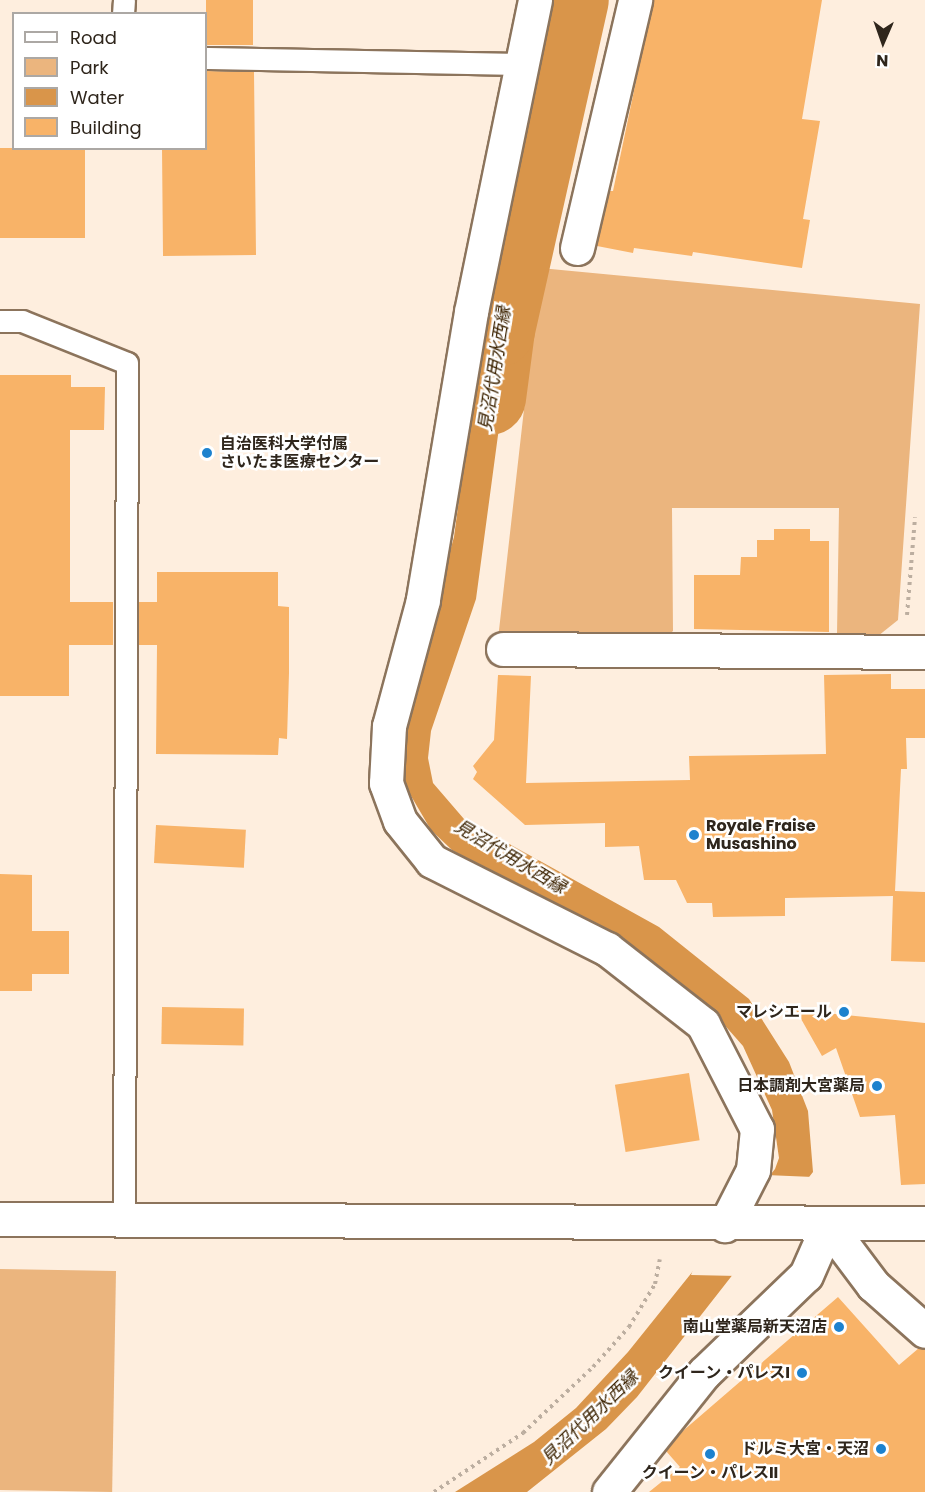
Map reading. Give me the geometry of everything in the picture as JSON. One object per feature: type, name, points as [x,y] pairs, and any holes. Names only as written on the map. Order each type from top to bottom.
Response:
[{"type":"street","points":[[535,0],[471,312],[423,600],[389,726],[386,783],[400,821],[432,861],[607,950],[703,1024],[758,1129],[753,1170],[719,1225]]},
{"type":"street","points":[[577,248],[635,0]]},
{"type":"street","points":[[503,649],[915,652]]},
{"type":"street","points":[[0,1219],[719,1225],[925,1223]]},
{"type":"street","points":[[817,1225],[873,1285],[925,1331]]},
{"type":"street","points":[[609,1492],[704,1373],[806,1275],[817,1225]]},
{"type":"lane","points":[[207,58],[522,64]]},
{"type":"lane","points":[[0,321],[22,321],[127,363],[124,1220]]},
{"type":"path","points":[[915,518],[915,652]]},
{"type":"path","points":[[434,1492],[523,1432],[593,1367],[629,1327],[655,1284],[668,1224]]},
{"type":"green space","points":[[540,268],[920,304],[898,620],[878,636],[837,634],[839,508],[672,508],[673,631],[662,640],[498,639]]},
{"type":"green space","points":[[0,1269],[116,1271],[112,1492],[0,1490]]},
{"type":"water","points":[[486,296],[516,301],[476,599],[431,731],[428,758],[433,783],[464,819],[659,927],[749,999],[789,1062],[808,1111],[813,1172],[637,1397],[606,1429],[527,1492],[455,1492],[534,1442],[576,1408],[628,1352],[775,1169],[779,1158],[772,1110],[743,1046],[705,1003],[665,972],[452,850],[431,830],[404,784],[397,738],[454,537]]},
{"type":"pier","points":[[766,1175],[813,1177],[738,1276],[691,1275],[698,1256]]},
{"type":"building","points":[[206,0],[253,0],[253,45],[207,45]]},
{"type":"building","points":[[653,0],[822,0],[802,119],[820,121],[803,219],[810,220],[802,268],[693,252],[692,256],[634,248],[633,253],[597,246],[610,191],[613,191]]},
{"type":"building","points":[[207,71],[254,72],[256,255],[163,256],[162,150],[207,150]]},
{"type":"building","points":[[0,148],[85,150],[85,238],[0,238]]},
{"type":"building","points":[[0,375],[71,375],[71,387],[105,387],[104,430],[70,430],[70,602],[113,602],[113,645],[69,645],[69,696],[0,696]]},
{"type":"building","points":[[774,529],[810,529],[810,541],[829,541],[829,632],[694,629],[694,575],[740,575],[741,557],[757,557],[757,540],[774,540]]},
{"type":"building","points":[[157,572],[278,572],[278,606],[289,607],[289,673],[287,739],[279,738],[278,755],[156,754],[157,645],[139,645],[139,602],[157,602]]},
{"type":"building","points":[[891,674],[891,689],[925,689],[925,738],[906,738],[907,769],[901,769],[895,891],[925,892],[925,962],[891,961],[893,896],[785,898],[785,916],[713,917],[712,903],[687,903],[676,880],[644,880],[639,846],[605,847],[605,823],[525,825],[473,779],[477,772],[473,766],[494,740],[498,675],[531,676],[526,783],[690,780],[689,756],[826,754],[824,675]]},
{"type":"building","points":[[156,825],[246,830],[244,868],[154,863]]},
{"type":"building","points":[[0,874],[32,875],[32,931],[69,931],[69,974],[32,974],[32,991],[0,991]]},
{"type":"building","points":[[162,1007],[244,1008],[243,1045],[161,1044]]},
{"type":"building","points":[[796,1010],[925,1023],[925,1184],[901,1185],[895,1115],[860,1117],[836,1048],[822,1056]]},
{"type":"building","points":[[689,1073],[700,1140],[626,1152],[615,1085]]},
{"type":"building","points":[[838,1297],[899,1365],[919,1348],[925,1349],[925,1492],[649,1492],[680,1467],[666,1451],[677,1436]]},
{"type":"waterway","name":"見沼代用水西縁","points":[[489,398],[498,330],[572,0]]},
{"type":"place","name":"自治医科大学付属 さいたま医療センター","points":[[207,453]]},
{"type":"place","name":"Royale Fraise Musashino","points":[[694,835]]},
{"type":"place","name":"マレシエール","points":[[844,1012]]},
{"type":"place","name":"日本調剤大宮薬局","points":[[877,1086]]},
{"type":"place","name":"南山堂薬局新天沼店","points":[[839,1327]]},
{"type":"place","name":"クイーン・パレスI","points":[[802,1373]]},
{"type":"place","name":"ドルミ大宮・天沼","points":[[881,1449]]},
{"type":"place","name":"クイーン・パレスII","points":[[710,1454]]}]
